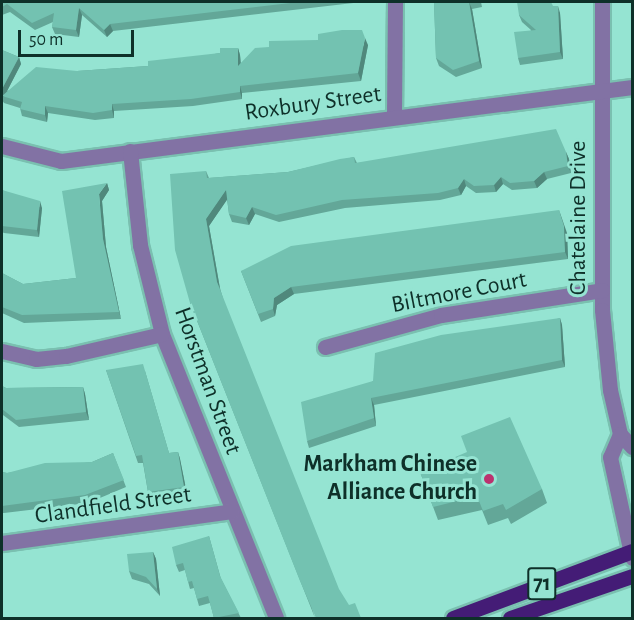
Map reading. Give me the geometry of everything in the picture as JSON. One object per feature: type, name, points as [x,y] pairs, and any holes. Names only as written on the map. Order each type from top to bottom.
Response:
[{"type":"main road","name":"71","points":[[453,618],[632,554]]},
{"type":"main road","name":"71","points":[[510,618],[633,576]]},
{"type":"street","points":[[394,115],[395,2]]},
{"type":"street","name":"Chatelaine Drive","points":[[602,2],[602,290],[610,390],[620,434]]},
{"type":"street","name":"Roxbury Street","points":[[2,146],[61,161],[394,115],[633,87]]},
{"type":"street","name":"Horstman Street","points":[[130,151],[140,245],[162,334],[276,618]]},
{"type":"street","name":"Biltmore Court","points":[[325,346],[441,315],[602,290]]},
{"type":"street","points":[[2,351],[36,359],[66,356],[162,334]]},
{"type":"street","points":[[632,554],[610,457],[620,434],[633,447]]},
{"type":"street","name":"Clandfield Street","points":[[2,543],[232,511]]},
{"type":"building","points":[[2,2],[299,2],[110,24],[104,30],[79,8],[76,30],[52,27],[54,13],[32,23],[7,4],[2,7]]},
{"type":"building","points":[[434,2],[469,2],[479,61],[453,70],[436,58]]},
{"type":"building","points":[[517,2],[551,2],[553,6],[558,6],[560,52],[518,58],[514,32],[536,30],[519,15]]},
{"type":"building","points":[[342,30],[362,30],[365,38],[358,73],[240,86],[240,92],[191,99],[112,104],[112,110],[93,113],[45,106],[45,115],[20,109],[22,102],[2,96],[36,67],[77,71],[148,66],[148,61],[220,53],[220,48],[238,48],[238,66],[255,48],[269,47],[269,41],[318,40],[318,34]]},
{"type":"building","points":[[2,50],[19,57],[2,89]]},
{"type":"building","points":[[556,129],[566,152],[568,166],[544,172],[534,181],[510,183],[501,177],[494,185],[474,186],[464,179],[458,188],[438,193],[342,200],[276,215],[252,207],[246,218],[229,214],[226,190],[206,219],[217,282],[339,589],[349,605],[355,603],[361,618],[316,618],[190,303],[175,250],[170,174],[206,171],[207,178],[288,172],[340,159],[354,157],[355,163]]},
{"type":"building","points":[[107,183],[99,194],[103,239],[119,312],[22,315],[2,307],[2,273],[23,284],[76,278],[62,191]]},
{"type":"building","points":[[2,190],[40,201],[37,230],[2,226]]},
{"type":"building","points":[[559,210],[564,226],[565,252],[291,287],[274,298],[273,309],[258,314],[241,271],[291,246]]},
{"type":"building","points":[[560,318],[562,360],[371,398],[374,418],[307,441],[301,402],[373,381],[375,353],[441,335]]},
{"type":"building","points":[[143,364],[169,453],[178,452],[184,487],[148,492],[142,455],[136,456],[106,370]]},
{"type":"building","points":[[2,386],[6,388],[83,387],[86,412],[16,420],[2,409]]},
{"type":"building","name":"Markham Chinese Alliance Church","points":[[510,417],[542,489],[506,510],[503,504],[483,511],[477,496],[433,507],[420,472],[467,452],[461,436]]},
{"type":"building","points":[[113,453],[124,480],[85,495],[2,506],[2,472],[7,473],[45,463],[92,462]]},
{"type":"building","points":[[209,536],[220,576],[239,613],[214,618],[208,596],[197,599],[192,581],[188,582],[183,563],[176,565],[172,547]]},
{"type":"building","points":[[153,552],[157,589],[146,577],[129,571],[127,554]]},
{"type":"place","name":"Markham Chinese Alliance Church","points":[[489,479]]}]
